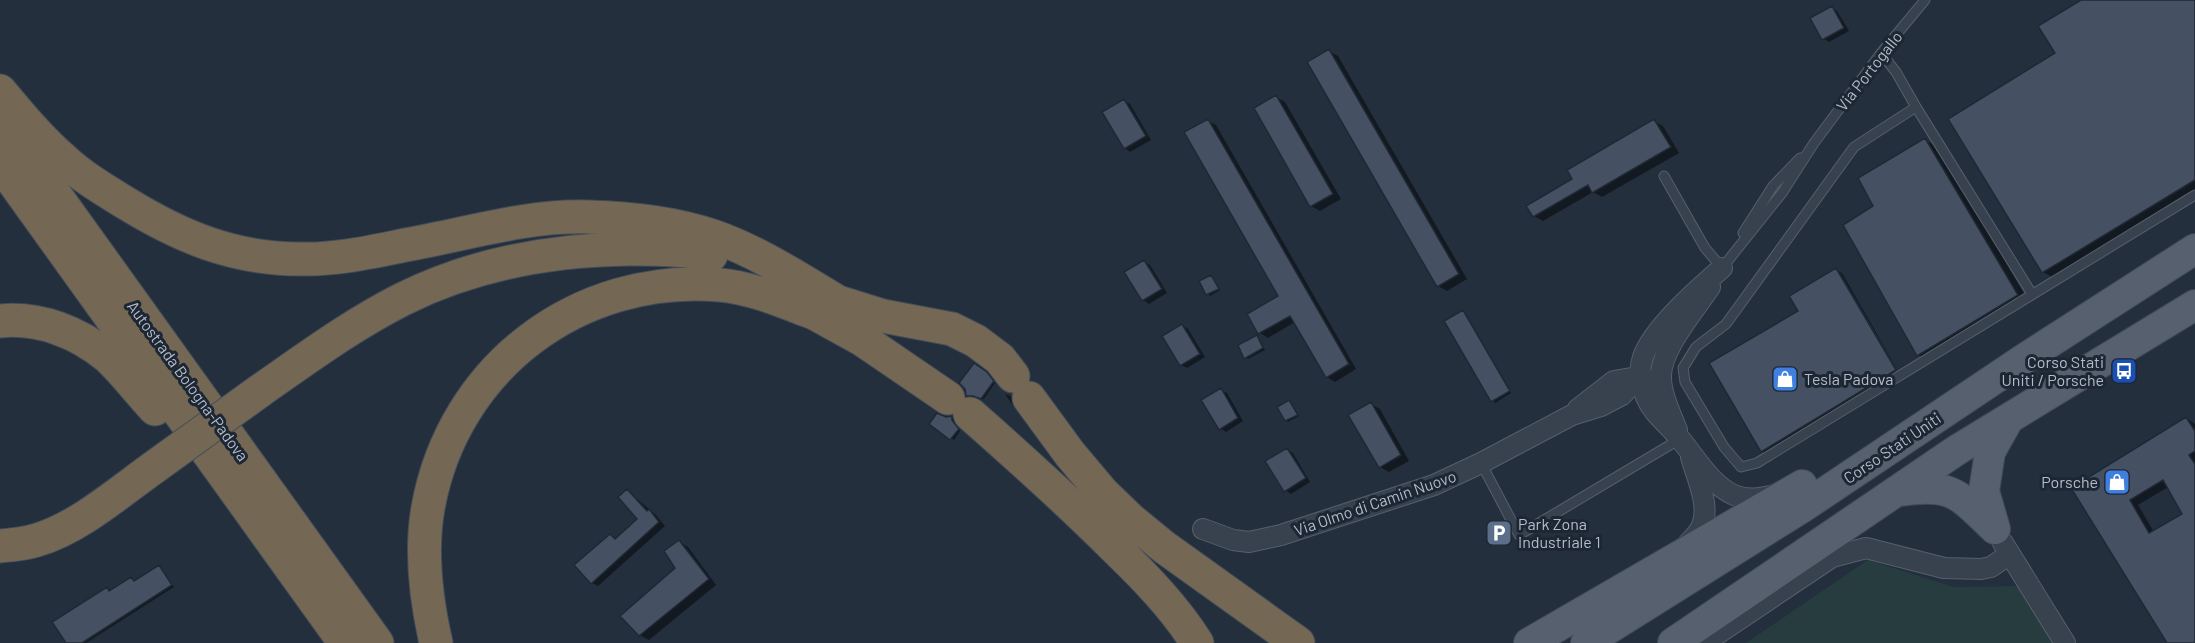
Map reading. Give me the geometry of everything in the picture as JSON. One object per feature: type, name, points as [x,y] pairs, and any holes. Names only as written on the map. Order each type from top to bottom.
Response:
[{"type":"highway","points":[[0,92],[63,159],[86,177],[143,214],[178,232],[230,251],[261,257],[303,260],[349,255],[517,221],[590,217],[637,221],[686,229],[711,236],[777,266],[843,305]]},
{"type":"highway","name":"Autostrada Bologna-Padova","points":[[0,118],[377,643]]},
{"type":"highway","name":"Autostrada Bologna-Padova","points":[[0,163],[345,643]]},
{"type":"highway","points":[[0,546],[37,540],[76,522],[338,337],[404,298],[459,276],[512,261],[561,252],[668,249],[747,260],[812,293],[843,305],[883,316],[952,329],[976,341],[1000,359],[1070,454],[1102,492],[1131,520],[1164,547],[1297,642]]},
{"type":"highway","points":[[718,256],[863,340],[959,406],[1071,503],[1137,569],[1185,624],[1197,643]]},
{"type":"highway","points":[[436,643],[426,588],[424,549],[428,509],[437,471],[457,424],[469,404],[516,349],[553,322],[590,304],[610,296],[657,287],[700,284],[744,289],[812,312]]},
{"type":"highway","points":[[0,321],[29,321],[51,325],[82,339],[108,357],[286,559]]},
{"type":"highway","points":[[1137,569],[1187,643]]},
{"type":"main road","name":"Corso Stati Uniti","points":[[1586,643],[1803,507],[2024,359],[2195,249]]},
{"type":"main road","points":[[1647,643],[2195,305]]},
{"type":"main road","points":[[1529,643],[2024,359]]},
{"type":"main road","points":[[1995,529],[1984,491],[1990,452],[2010,417]]},
{"type":"main road","points":[[1673,643],[1957,450]]},
{"type":"main road","points":[[1900,490],[1926,487],[1951,492],[1967,502],[1995,529]]},
{"type":"street","name":"Via Portogallo","points":[[1661,375],[1663,360],[1672,342],[1696,310],[1722,268]]},
{"type":"street","name":"Via Portogallo","points":[[1639,376],[1643,356],[1654,338],[1686,299],[1722,268]]},
{"type":"street","points":[[1677,557],[1699,531],[1705,517],[1702,496],[1685,445],[1663,390],[1661,375],[1639,376],[1647,399],[1659,418],[1685,445],[1721,487],[1735,495],[1754,500],[1789,492]]},
{"type":"street","name":"Via Olmo di Camin Nuovo","points":[[1203,529],[1233,540],[1250,542],[1281,536],[1434,485],[1481,464],[1572,415],[1601,406],[1622,395],[1639,376]]},
{"type":"street","points":[[1995,529],[2065,643]]},
{"type":"street","points":[[1704,643],[1832,557],[1866,548],[1944,568],[1981,569],[1991,567],[2010,554]]},
{"type":"lane","name":"Via Portogallo","points":[[1722,268],[1782,193],[1814,143],[1881,53],[1925,0]]},
{"type":"lane","points":[[1881,53],[1896,72],[2032,294]]},
{"type":"lane","points":[[1916,107],[1854,147],[1726,324],[1696,347],[1683,368],[1686,382],[1724,447],[1741,467],[1757,463],[2195,195]]},
{"type":"lane","points":[[1664,176],[1705,248],[1722,268]]},
{"type":"lane","points":[[1481,464],[1519,535],[1685,445]]},
{"type":"green space","points":[[1868,560],[1954,587],[2021,586],[2054,643],[1746,643]]},
{"type":"building","points":[[2081,0],[2195,0],[2195,180],[2042,273],[1948,119],[2055,53],[2038,26]]},
{"type":"building","points":[[1832,6],[1844,28],[1822,40],[1810,18]]},
{"type":"building","points":[[1329,49],[1459,274],[1437,287],[1307,62]]},
{"type":"building","points":[[1276,95],[1333,194],[1310,207],[1254,108]]},
{"type":"building","points":[[1124,99],[1146,136],[1124,149],[1102,112]]},
{"type":"building","points":[[1208,119],[1349,364],[1326,378],[1290,316],[1258,334],[1247,314],[1278,296],[1184,132]]},
{"type":"building","points":[[1654,119],[1671,147],[1592,193],[1588,185],[1533,217],[1526,206],[1572,179],[1567,170]]},
{"type":"building","points":[[1925,138],[2018,295],[1917,356],[1843,225],[1873,206],[1858,178]]},
{"type":"building","points":[[1144,260],[1162,289],[1142,301],[1124,272]]},
{"type":"building","points":[[1836,268],[1896,370],[1761,452],[1709,363],[1798,311],[1789,296]]},
{"type":"building","points":[[1211,275],[1219,289],[1206,295],[1199,281]]},
{"type":"building","points":[[1463,310],[1510,391],[1491,402],[1444,321]]},
{"type":"building","points":[[1182,324],[1200,354],[1180,366],[1162,336]]},
{"type":"building","points":[[1257,335],[1263,348],[1244,359],[1238,345]]},
{"type":"building","points":[[974,363],[987,372],[994,381],[981,399],[966,396],[965,389],[959,383]]},
{"type":"building","points":[[1221,388],[1238,418],[1219,430],[1201,400]]},
{"type":"building","points":[[1289,400],[1298,415],[1285,421],[1277,407]]},
{"type":"building","points":[[1371,402],[1401,455],[1379,468],[1348,415]]},
{"type":"building","points":[[937,413],[946,417],[952,416],[952,420],[959,429],[950,440],[929,424]]},
{"type":"building","points":[[2186,417],[2195,431],[2195,451],[2189,455],[2195,464],[2195,643],[2167,643],[2071,488]],"holes":[[[2163,480],[2182,514],[2149,533],[2130,500]]]},
{"type":"building","points":[[1287,448],[1306,478],[1284,492],[1265,461]]},
{"type":"building","points":[[627,489],[647,511],[649,509],[659,522],[591,584],[574,565],[610,534],[615,539],[637,519],[618,497]]},
{"type":"building","points":[[679,540],[709,579],[639,636],[620,616],[675,568],[664,551]]},
{"type":"building","points":[[159,565],[172,585],[82,643],[66,643],[52,622],[107,587],[109,591],[131,577],[134,581]]},
{"type":"place","name":"Corso Stati Uniti / Porsche","points":[[2124,371]]},
{"type":"place","name":"Tesla Padova","points":[[1785,379]]},
{"type":"place","name":"Porsche","points":[[2117,482]]},
{"type":"place","name":"Park Zona Industriale 1","points":[[1499,533]]}]
